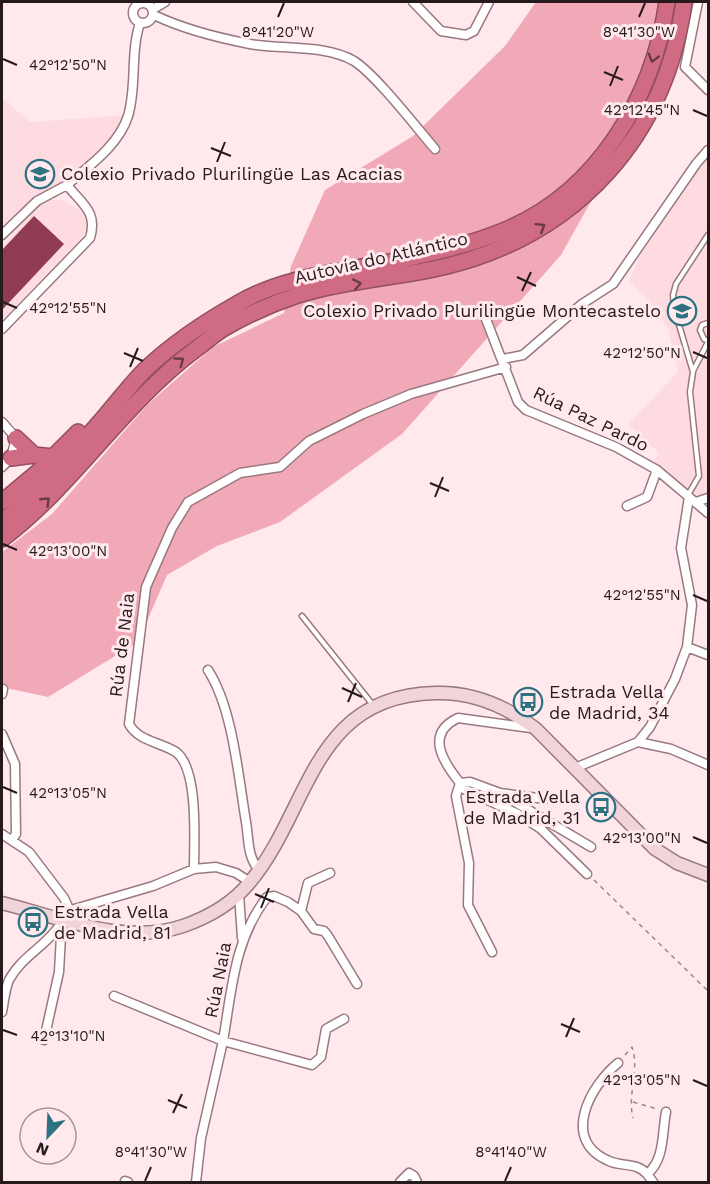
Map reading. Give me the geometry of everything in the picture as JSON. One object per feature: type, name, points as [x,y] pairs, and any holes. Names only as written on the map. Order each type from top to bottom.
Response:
[{"type":"highway","name":"Autovía do Atlántico","points":[[2,522],[57,471],[147,368],[182,338],[239,302],[284,283],[442,251],[480,240],[506,230],[559,199],[591,168],[618,136],[635,108],[648,77],[667,2]]},
{"type":"highway","name":"Autovía do Atlántico","points":[[2,539],[55,492],[164,373],[225,328],[297,295],[446,266],[485,255],[540,228],[569,209],[602,179],[634,142],[648,118],[666,81],[681,27],[684,2]]},
{"type":"highway","points":[[2,502],[22,487],[53,457],[146,357],[166,339],[184,326],[239,302]]},
{"type":"highway","points":[[16,438],[34,455]]},
{"type":"highway","points":[[6,463],[34,455],[53,457]]},
{"type":"main road","points":[[2,903],[119,931],[162,932],[200,919],[240,894],[250,882],[259,870],[325,749],[353,722],[375,708],[410,696],[449,693],[488,701],[521,717],[536,729],[655,849],[677,863],[708,875]]},
{"type":"street","points":[[140,23],[134,17],[132,4],[145,2],[153,12],[184,27],[250,44],[341,55],[356,63],[370,76],[435,149]]},
{"type":"street","points":[[140,23],[148,22],[153,12],[165,2]]},
{"type":"street","points":[[413,2],[441,31],[466,35],[474,31],[489,2]]},
{"type":"street","points":[[698,2],[685,67],[708,90]]},
{"type":"street","points":[[2,235],[37,201],[67,185],[117,138],[129,115],[135,41],[140,23]]},
{"type":"street","name":"Rúa de Naia","points":[[194,869],[195,816],[188,772],[176,752],[133,732],[129,724],[146,587],[172,528],[189,502],[240,472],[280,467],[309,441],[411,394],[523,355],[582,304],[614,284],[708,150]]},
{"type":"street","points":[[2,329],[90,238],[94,225],[92,215],[67,185]]},
{"type":"street","name":"Rúa Paz Pardo","points":[[484,314],[518,402],[526,410],[616,447],[657,470],[708,513]]},
{"type":"street","points":[[2,422],[16,438],[6,463]]},
{"type":"street","points":[[627,506],[647,497],[657,470]]},
{"type":"street","points":[[575,768],[638,742],[650,727],[687,647],[692,605],[681,548],[691,498],[708,498]]},
{"type":"street","points":[[687,647],[708,655]]},
{"type":"street","points":[[208,670],[224,697],[249,853],[259,870]]},
{"type":"street","points":[[536,729],[458,718],[448,723],[441,734],[440,750],[443,762],[465,789],[518,814],[541,829],[587,874]]},
{"type":"street","points":[[2,734],[15,764],[16,834],[12,840]]},
{"type":"street","points":[[638,742],[671,749],[708,765]]},
{"type":"street","points":[[460,783],[470,782],[500,793],[591,847]]},
{"type":"street","points":[[460,783],[456,796],[468,863],[468,905],[492,952]]},
{"type":"street","points":[[500,793],[545,799]]},
{"type":"street","points":[[2,834],[29,852],[66,918],[59,972],[44,1040]]},
{"type":"street","points":[[2,1012],[9,981],[21,963],[54,934],[66,918],[194,869],[216,867],[236,873],[250,882]]},
{"type":"street","points":[[301,911],[308,883],[330,873]]},
{"type":"street","points":[[240,894],[242,938]]},
{"type":"street","name":"Rúa Naia","points":[[196,1182],[201,1138],[223,1041],[242,938],[267,897],[274,896],[288,902],[301,911],[314,929],[324,931],[357,984]]},
{"type":"street","name":"Rúa Naia","points":[[114,996],[223,1041],[312,1065],[321,1057],[327,1029],[344,1019]]},
{"type":"street","points":[[618,1063],[596,1085],[582,1113],[587,1140],[600,1157],[640,1168],[653,1182]]},
{"type":"street","points":[[647,1174],[653,1170],[662,1147],[666,1112]]},
{"type":"street","points":[[400,1182],[409,1173],[417,1182]]},
{"type":"lane","points":[[693,372],[674,309],[673,295],[676,284],[708,235]]},
{"type":"lane","points":[[691,498],[699,476],[690,392],[693,372],[708,341],[704,339],[700,330],[702,325],[708,322]]},
{"type":"lane","points":[[302,616],[375,708]]},
{"type":"path","points":[[587,874],[708,991]]},
{"type":"path","points":[[618,1063],[632,1047],[636,1065],[631,1101],[633,1118]]},
{"type":"path","points":[[631,1101],[666,1112]]},
{"type":"shaded area","points":[[536,2],[682,2],[680,42],[561,255],[402,434],[280,522],[217,546],[167,575],[138,642],[48,697],[2,687],[2,552],[52,514],[147,405],[213,347],[284,313],[291,266],[325,190],[413,136],[505,46]]},
{"type":"shaded area","name":"Colexio Privado Plurilingüe Las Acacias","points":[[2,98],[30,122],[129,115],[117,138],[92,163],[37,201],[2,235]]},
{"type":"shaded area","name":"Colexio Privado Plurilingüe Montecastelo","points":[[708,154],[708,495],[701,497],[687,490],[654,461],[659,453],[628,424],[678,372],[668,328],[644,295],[629,281],[649,234]]},
{"type":"shaded area","points":[[49,200],[63,200],[84,213],[89,220],[88,231],[2,320],[2,246],[39,206]]},
{"type":"building","points":[[34,216],[64,244],[2,310],[2,250]]},
{"type":"place","name":"Colexio Privado Plurilingüe Las Acacias","points":[[40,174]]},
{"type":"place","name":"Colexio Privado Plurilingüe Montecastelo","points":[[682,311]]},
{"type":"place","name":"Estrada Vella de Madrid, 34","points":[[528,702]]},
{"type":"place","name":"Estrada Vella de Madrid, 31","points":[[601,807]]},
{"type":"place","name":"Estrada Vella de Madrid, 81","points":[[33,922]]}]
